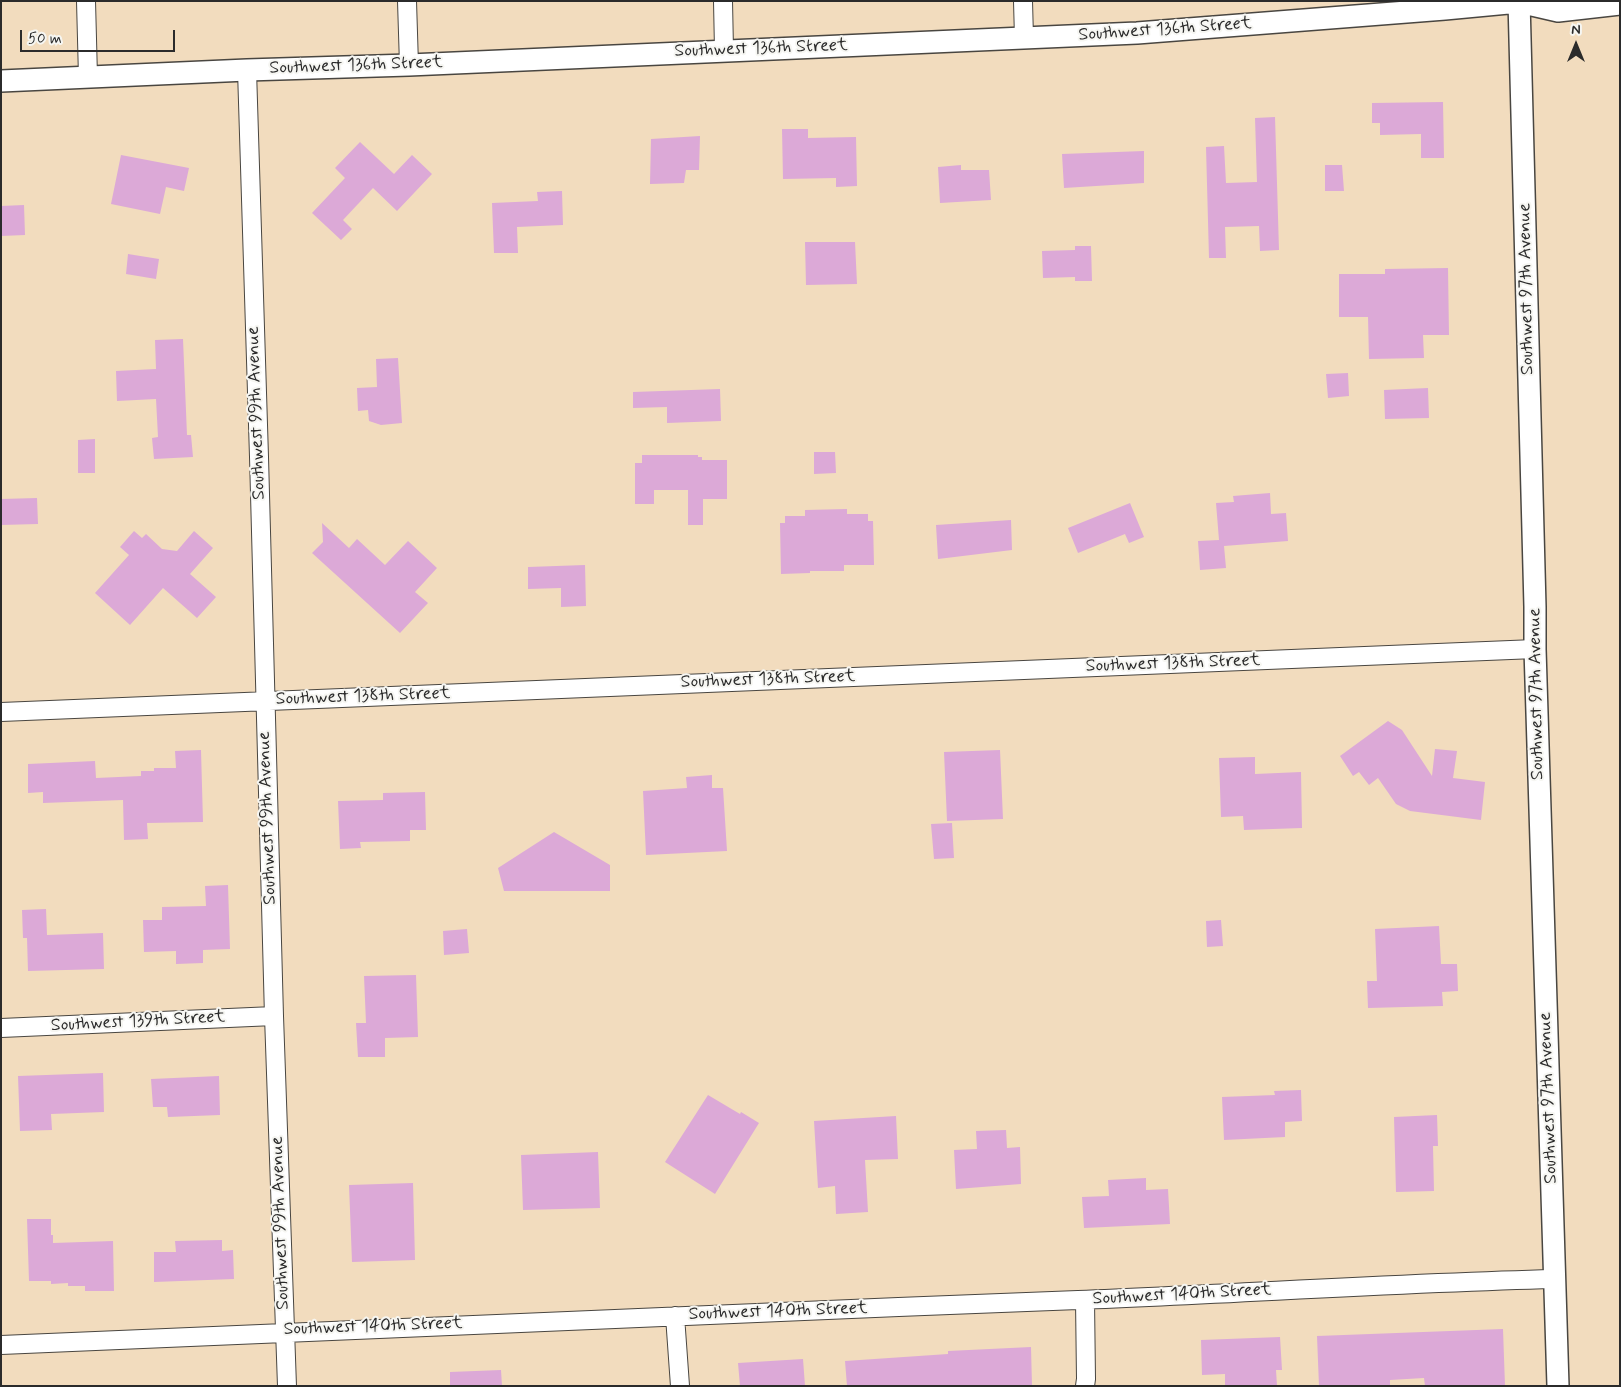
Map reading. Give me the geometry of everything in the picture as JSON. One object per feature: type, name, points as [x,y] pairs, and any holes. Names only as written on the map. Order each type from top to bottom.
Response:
[{"type":"street","points":[[86,1],[88,77]]},
{"type":"street","points":[[407,1],[409,65]]},
{"type":"street","points":[[723,1],[724,50]]},
{"type":"street","points":[[1023,1],[1024,38]]},
{"type":"street","name":"Southwest 136th Street","points":[[1,81],[1024,38],[1218,27],[1452,9],[1519,1],[1558,12],[1620,4]]},
{"type":"street","name":"Southwest 97th Avenue","points":[[1519,1],[1535,649],[1558,1386]]},
{"type":"street","name":"Southwest 99th Avenue","points":[[246,70],[259,457],[264,701],[287,1386]]},
{"type":"street","name":"Southwest 138th Street","points":[[1,712],[1535,649]]},
{"type":"street","name":"Southwest 139th Street","points":[[1,1028],[274,1016]]},
{"type":"street","name":"Southwest 140th Street","points":[[1,1345],[285,1331],[1084,1300],[1431,1282],[1554,1280]]},
{"type":"street","points":[[1084,1300],[1086,1379],[1084,1386]]},
{"type":"street","points":[[674,1316],[680,1386]]},
{"type":"building","points":[[1443,102],[1444,158],[1421,158],[1421,134],[1380,135],[1380,123],[1372,123],[1372,103]]},
{"type":"building","points":[[1275,117],[1279,250],[1260,251],[1259,226],[1225,227],[1226,258],[1209,258],[1206,147],[1224,146],[1226,183],[1257,182],[1255,118]]},
{"type":"building","points":[[782,129],[808,129],[808,138],[856,137],[857,186],[836,187],[836,178],[783,179]]},
{"type":"building","points":[[700,136],[699,170],[686,170],[684,183],[650,184],[651,139]]},
{"type":"building","points":[[360,142],[394,174],[412,155],[432,174],[397,211],[373,188],[343,220],[352,229],[341,240],[312,213],[345,178],[335,168]]},
{"type":"building","points":[[1144,151],[1144,183],[1064,188],[1062,154]]},
{"type":"building","points":[[121,155],[189,168],[184,191],[166,187],[160,214],[111,204]]},
{"type":"building","points":[[961,165],[961,170],[989,170],[991,200],[940,203],[938,167]]},
{"type":"building","points":[[1325,165],[1342,165],[1344,191],[1325,191]]},
{"type":"building","points":[[562,191],[563,225],[517,227],[518,253],[494,253],[492,203],[538,201],[537,192]]},
{"type":"building","points":[[24,205],[25,235],[1,236],[1,206]]},
{"type":"building","points":[[805,242],[855,242],[857,284],[806,285]]},
{"type":"building","points":[[1075,246],[1091,246],[1092,281],[1075,281],[1075,277],[1043,278],[1042,251],[1075,250]]},
{"type":"building","points":[[128,254],[159,259],[156,279],[126,274]]},
{"type":"building","points":[[1448,268],[1449,335],[1423,335],[1424,358],[1369,359],[1368,317],[1339,317],[1339,274],[1385,274],[1385,269]]},
{"type":"building","points":[[183,339],[187,435],[191,435],[193,457],[154,459],[152,438],[158,437],[156,399],[117,401],[116,371],[156,369],[155,340]]},
{"type":"building","points":[[398,358],[402,423],[381,425],[369,421],[368,410],[358,411],[357,388],[377,387],[376,359]]},
{"type":"building","points":[[1348,373],[1349,396],[1328,398],[1326,374]]},
{"type":"building","points":[[1428,388],[1429,418],[1385,419],[1384,390]]},
{"type":"building","points":[[720,389],[721,421],[667,423],[667,407],[633,408],[633,392]]},
{"type":"building","points":[[95,439],[95,473],[78,473],[78,440]]},
{"type":"building","points":[[814,452],[835,452],[836,473],[814,474]]},
{"type":"building","points":[[642,455],[698,455],[698,457],[702,457],[702,460],[727,460],[727,499],[703,499],[703,525],[688,525],[688,490],[654,490],[654,504],[635,504],[635,463],[642,463]]},
{"type":"building","points":[[1270,493],[1271,514],[1286,513],[1288,541],[1224,546],[1226,568],[1200,570],[1198,541],[1219,540],[1216,503],[1234,502],[1233,496]]},
{"type":"building","points":[[37,498],[38,524],[1,525],[1,499]]},
{"type":"building","points":[[1130,503],[1144,537],[1129,543],[1125,534],[1078,553],[1068,528]]},
{"type":"building","points":[[847,509],[847,514],[868,514],[868,521],[873,521],[874,565],[844,565],[844,571],[810,571],[810,573],[781,574],[780,523],[785,523],[785,516],[805,516],[805,510]]},
{"type":"building","points":[[1011,520],[1012,550],[938,559],[936,525]]},
{"type":"building","points":[[322,523],[349,548],[357,539],[385,565],[408,541],[437,568],[415,592],[428,603],[400,633],[312,553],[323,542]]},
{"type":"building","points":[[134,531],[142,538],[146,534],[162,549],[177,551],[194,531],[213,548],[190,574],[216,597],[197,618],[163,588],[130,625],[95,593],[129,555],[120,547]]},
{"type":"building","points":[[585,565],[586,606],[561,607],[561,588],[528,589],[528,567]]},
{"type":"building","points":[[1388,721],[1402,730],[1432,776],[1435,749],[1457,751],[1453,778],[1485,782],[1481,820],[1410,811],[1396,804],[1378,778],[1369,785],[1359,772],[1353,776],[1340,756]]},
{"type":"building","points":[[201,750],[203,822],[147,823],[148,839],[124,840],[123,800],[43,803],[43,792],[28,793],[28,764],[95,761],[96,778],[141,776],[141,771],[154,771],[154,768],[176,768],[175,751]]},
{"type":"building","points":[[1000,750],[1003,819],[947,821],[944,752]]},
{"type":"building","points":[[1255,757],[1255,774],[1301,772],[1302,828],[1244,830],[1243,816],[1221,817],[1219,758]]},
{"type":"building","points":[[712,775],[712,788],[723,788],[727,851],[646,855],[643,791],[687,788],[686,777]]},
{"type":"building","points":[[425,792],[426,830],[410,830],[410,841],[360,842],[361,848],[340,849],[338,801],[383,800],[383,793]]},
{"type":"building","points":[[952,823],[954,858],[934,859],[931,824]]},
{"type":"building","points":[[554,832],[610,865],[610,891],[504,891],[498,868]]},
{"type":"building","points":[[228,885],[230,949],[203,950],[203,963],[176,964],[176,951],[144,952],[143,920],[162,920],[162,907],[206,906],[205,886]]},
{"type":"building","points":[[46,909],[47,935],[103,933],[104,969],[28,971],[27,938],[23,938],[22,910]]},
{"type":"building","points":[[1221,920],[1223,946],[1207,947],[1206,921]]},
{"type":"building","points":[[1439,926],[1441,964],[1457,964],[1458,991],[1442,992],[1443,1006],[1368,1008],[1367,981],[1377,981],[1375,929]]},
{"type":"building","points":[[467,929],[469,953],[444,955],[443,931]]},
{"type":"building","points":[[416,975],[418,1037],[385,1038],[385,1057],[358,1057],[356,1023],[366,1023],[364,976]]},
{"type":"building","points":[[103,1073],[104,1112],[51,1114],[52,1130],[20,1131],[18,1076]]},
{"type":"building","points":[[219,1076],[220,1115],[168,1117],[167,1107],[153,1107],[151,1079]]},
{"type":"building","points":[[1301,1090],[1302,1121],[1285,1122],[1285,1137],[1224,1140],[1222,1097],[1275,1095],[1274,1091]]},
{"type":"building","points":[[708,1095],[759,1123],[715,1194],[665,1162]]},
{"type":"building","points":[[1437,1115],[1438,1146],[1433,1146],[1434,1191],[1396,1192],[1394,1117]]},
{"type":"building","points":[[896,1116],[898,1159],[865,1160],[868,1212],[836,1214],[835,1186],[818,1188],[814,1121]]},
{"type":"building","points":[[1006,1130],[1007,1148],[1020,1147],[1021,1184],[956,1189],[954,1150],[977,1149],[976,1131]]},
{"type":"building","points":[[598,1152],[600,1208],[523,1210],[521,1155]]},
{"type":"building","points":[[1146,1178],[1146,1190],[1168,1189],[1170,1224],[1084,1228],[1082,1197],[1109,1196],[1108,1180]]},
{"type":"building","points":[[413,1183],[415,1260],[352,1262],[349,1185]]},
{"type":"building","points":[[27,1219],[51,1219],[53,1243],[113,1241],[114,1291],[85,1291],[85,1286],[68,1286],[68,1283],[51,1284],[51,1281],[29,1281]]},
{"type":"building","points":[[222,1240],[222,1251],[233,1250],[234,1279],[154,1282],[154,1252],[176,1252],[175,1241]]},
{"type":"building","points":[[1503,1329],[1505,1386],[1425,1386],[1424,1378],[1390,1380],[1390,1386],[1319,1386],[1317,1336]]},
{"type":"building","points":[[1280,1337],[1282,1370],[1276,1370],[1277,1386],[1225,1386],[1225,1374],[1202,1375],[1201,1340]]},
{"type":"building","points":[[1031,1347],[1032,1386],[847,1386],[845,1361],[948,1354],[948,1351]]},
{"type":"building","points":[[803,1359],[805,1386],[740,1386],[738,1363]]},
{"type":"building","points":[[501,1370],[502,1386],[450,1386],[450,1372]]}]
